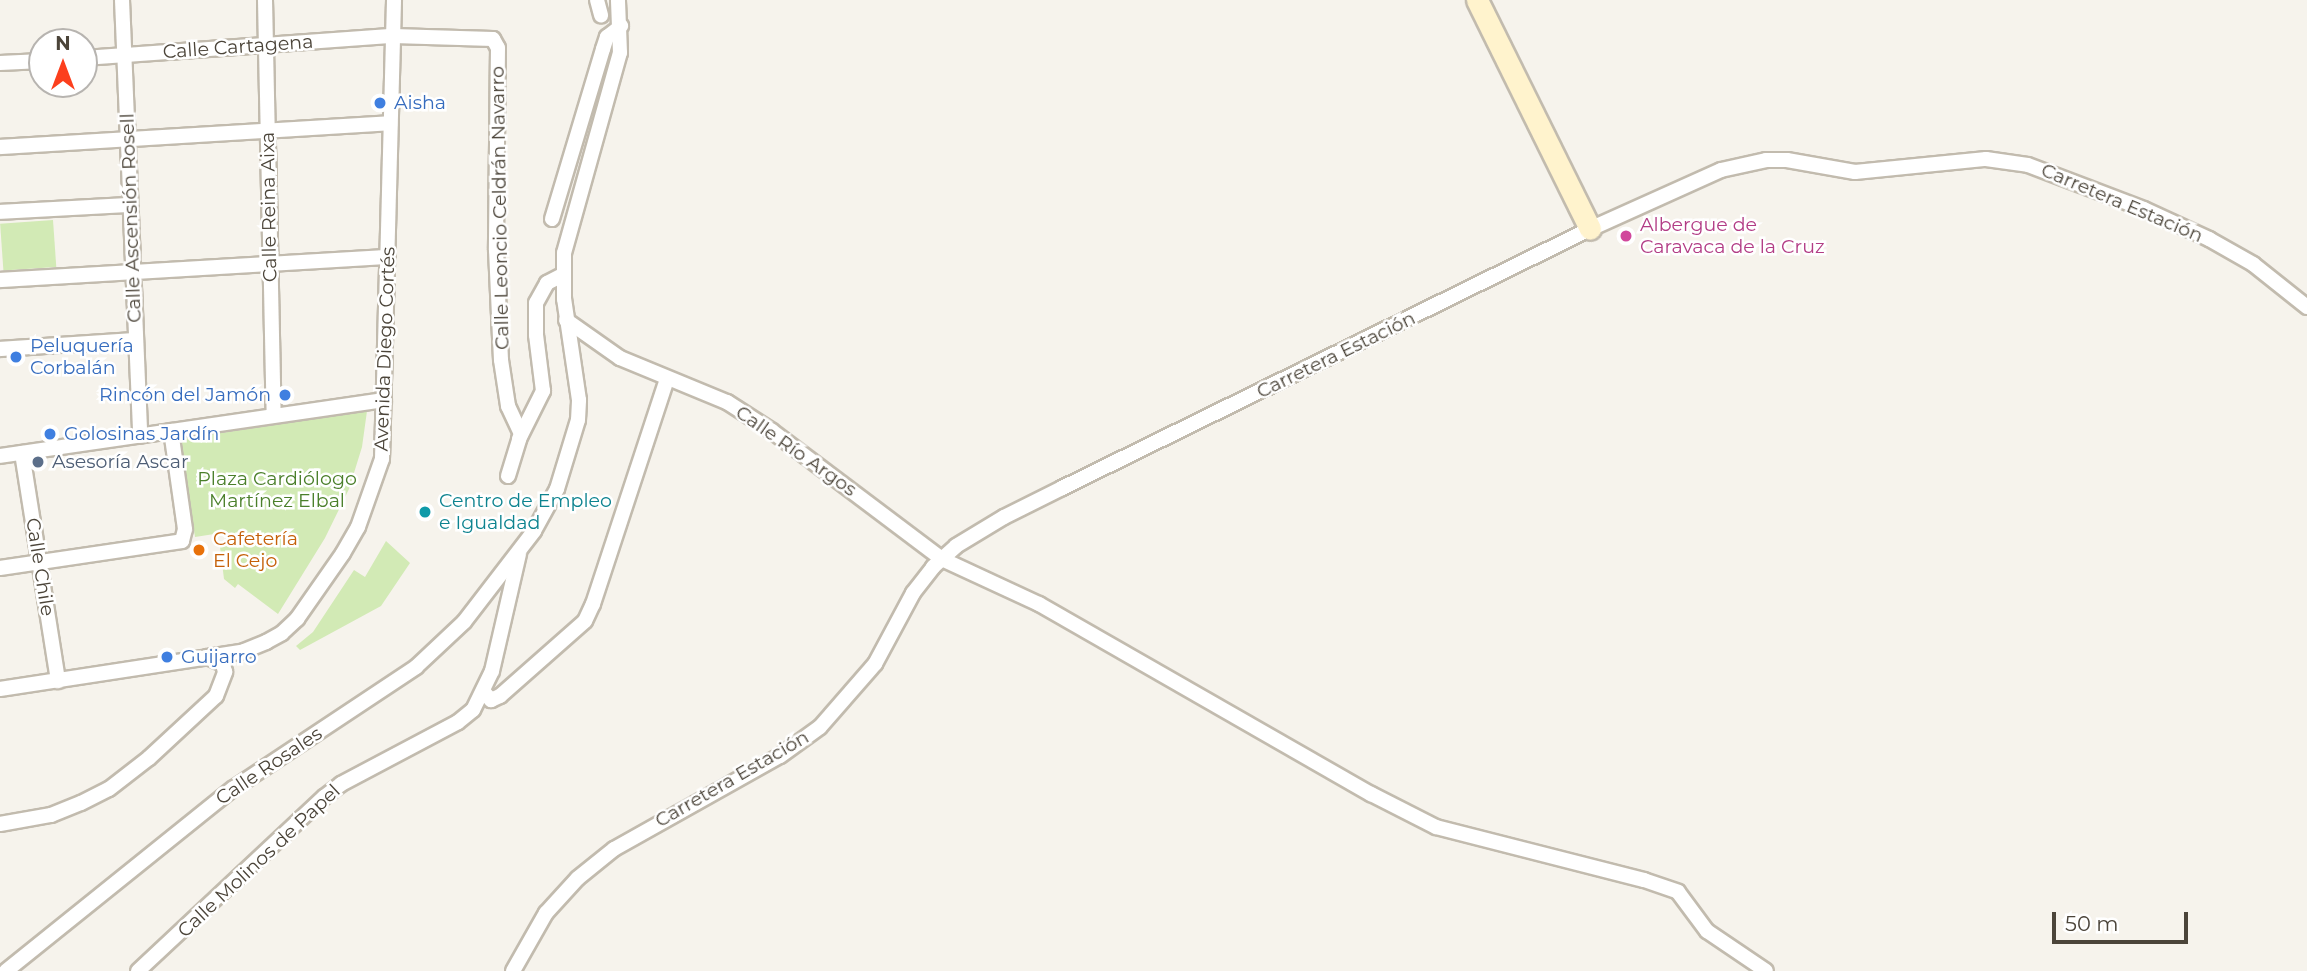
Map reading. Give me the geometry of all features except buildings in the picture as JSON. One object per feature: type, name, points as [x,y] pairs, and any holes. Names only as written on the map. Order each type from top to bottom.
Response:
[{"type":"street","name":"Calle Ascensión Rosell","points":[[122,0],[140,436]]},
{"type":"street","name":"Calle Reina Aixa","points":[[265,0],[274,414]]},
{"type":"street","name":"Avenida Diego Cortés","points":[[0,689],[244,651],[282,633],[319,590],[358,527],[382,459],[394,0]]},
{"type":"street","points":[[597,0],[601,15]]},
{"type":"street","name":"Calle Molinos de Papel","points":[[138,971],[324,797],[341,784],[458,722],[473,709],[484,692],[492,671],[520,550],[557,489],[578,420],[579,400],[566,320],[563,275],[572,219],[620,53],[618,0]]},
{"type":"street","points":[[1477,0],[1590,229]]},
{"type":"street","points":[[552,219],[607,37],[621,26]]},
{"type":"street","name":"Calle Cartagena","points":[[98,57],[393,36]]},
{"type":"street","name":"Calle Leoncio Celdrán Navarro","points":[[393,36],[487,37],[493,39],[498,48],[496,250],[501,360],[508,406],[522,433]]},
{"type":"street","points":[[0,63],[28,62]]},
{"type":"street","points":[[0,147],[390,123]]},
{"type":"street","name":"Carretera Estación","points":[[513,971],[546,913],[578,878],[605,856],[658,822],[779,756],[820,727],[875,664],[913,593],[956,546],[1015,511],[1590,229],[1665,194],[1745,162],[1787,160],[1854,172],[1986,159],[2009,160],[2078,181],[2177,223],[2253,264],[2307,307]]},
{"type":"street","points":[[0,212],[130,205]]},
{"type":"street","points":[[0,280],[387,257]]},
{"type":"street","points":[[508,476],[522,433],[543,391],[536,335],[536,303],[547,283],[563,275]]},
{"type":"street","name":"Calle Río Argos","points":[[566,320],[620,358],[727,402],[772,430],[942,559],[1039,604],[1371,794],[1436,827],[1644,880],[1678,892],[1707,931],[1766,971]]},
{"type":"street","points":[[0,349],[135,340]]},
{"type":"street","points":[[484,692],[487,699],[500,696],[585,621],[593,604],[667,379]]},
{"type":"street","points":[[0,456],[384,400]]},
{"type":"street","points":[[0,568],[182,541],[185,529],[171,431]]},
{"type":"street","name":"Calle Chile","points":[[22,453],[58,681]]},
{"type":"street","name":"Calle Rosales","points":[[6,971],[234,788],[416,667],[464,622],[520,550]]},
{"type":"street","points":[[0,824],[51,815],[81,803],[109,789],[149,758],[216,696],[225,672],[223,664],[208,657]]},
{"type":"green space","points":[[53,220],[56,267],[3,271],[0,224]]},
{"type":"green space","name":"Plaza Cardiólogo Martínez Elbal","points":[[367,411],[362,447],[349,489],[325,538],[278,614],[238,584],[235,588],[224,579],[220,547],[228,545],[227,532],[195,537],[181,439]]},
{"type":"green space","points":[[386,541],[410,563],[381,606],[300,650],[296,646],[313,632],[354,570],[365,577]]},
{"type":"place","name":"Aisha","points":[[380,103]]},
{"type":"place","name":"Albergue de Caravaca de la Cruz","points":[[1626,236]]},
{"type":"place","name":"Peluquería Corbalán","points":[[16,357]]},
{"type":"place","name":"Rincón del Jamón","points":[[285,395]]},
{"type":"place","name":"Golosinas Jardín","points":[[50,434]]},
{"type":"place","name":"Asesoría Ascar","points":[[38,462]]},
{"type":"place","name":"Centro de Empleo e Igualdad","points":[[425,512]]},
{"type":"place","name":"Cafetería El Cejo","points":[[199,550]]},
{"type":"place","name":"Guijarro","points":[[167,657]]}]
